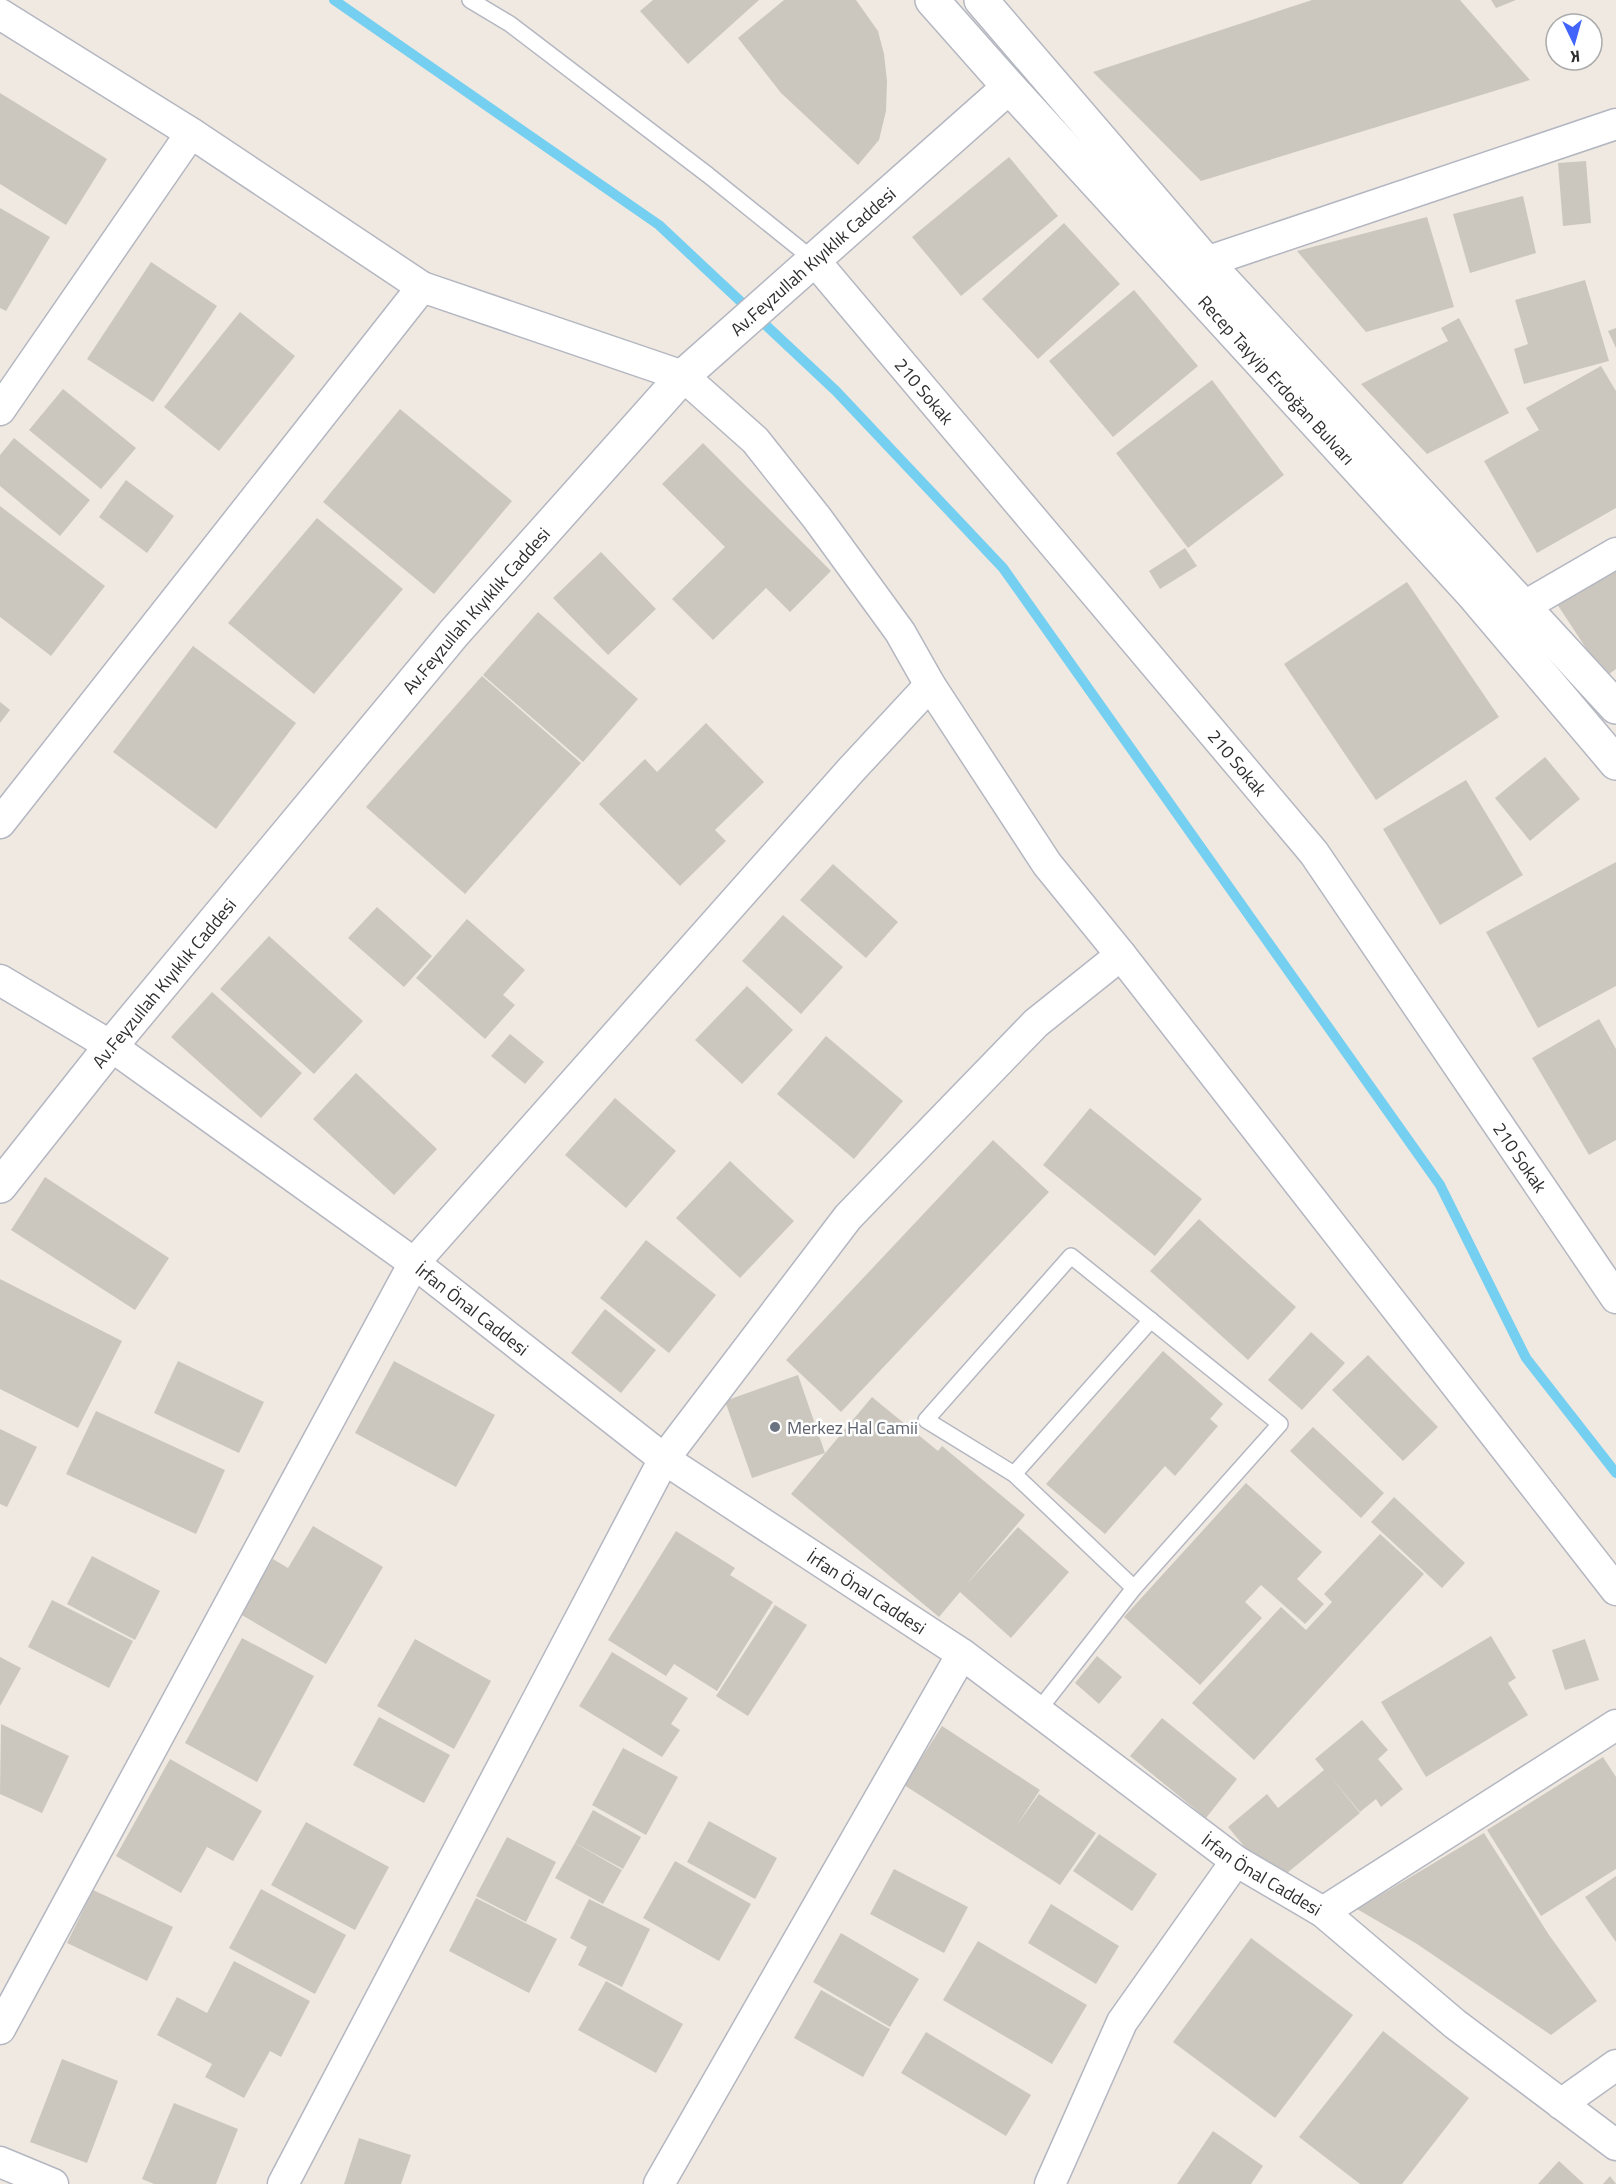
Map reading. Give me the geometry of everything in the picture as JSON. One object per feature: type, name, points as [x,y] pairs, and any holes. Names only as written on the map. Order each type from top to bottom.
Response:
[{"type":"street","name":"Recep Tayyip Erdoğan Bulvarı","points":[[932,0],[1472,593],[1616,764]]},
{"type":"street","name":"Recep Tayyip Erdoğan Bulvarı","points":[[981,0],[1206,262],[1523,607],[1612,697]]},
{"type":"street","points":[[0,14],[191,133],[422,287],[683,376],[755,440],[817,518],[900,632],[930,685],[1047,864],[1616,1590]]},
{"type":"street","name":"Av.Feyzullah Kıyıklık Caddesi","points":[[0,1186],[111,1046],[454,633],[683,376],[1009,87]]},
{"type":"street","points":[[1206,262],[1616,124]]},
{"type":"street","points":[[0,410],[191,133]]},
{"type":"street","name":"210 Sokak","points":[[815,261],[1314,853],[1616,1298]]},
{"type":"street","points":[[0,823],[422,287]]},
{"type":"street","points":[[1523,607],[1616,553]]},
{"type":"street","points":[[0,2029],[414,1263],[851,770],[930,685]]},
{"type":"street","points":[[283,2184],[664,1459],[848,1217],[1036,1023],[1121,956]]},
{"type":"street","name":"İrfan Önal Caddesi","points":[[0,980],[111,1046],[414,1263],[664,1459],[962,1654],[1236,1861],[1323,1912],[1455,2024],[1616,2145]]},
{"type":"street","points":[[659,2184],[962,1654]]},
{"type":"street","points":[[1323,1912],[1616,1725]]},
{"type":"street","points":[[1050,2184],[1122,2022],[1236,1861]]},
{"type":"street","points":[[1561,2104],[1616,2065]]},
{"type":"street","points":[[0,2162],[53,2184]]},
{"type":"lane","points":[[470,0],[510,24],[708,175],[815,261]]},
{"type":"lane","points":[[1038,1711],[1134,1588],[1280,1424],[1071,1256],[926,1420],[1014,1474],[1134,1588]]},
{"type":"lane","points":[[1014,1474],[1151,1320]]},
{"type":"building","points":[[653,0],[759,0],[688,64],[640,11]]},
{"type":"building","points":[[784,0],[856,0],[878,31],[884,54],[887,81],[886,111],[879,140],[858,165],[781,93],[738,38]]},
{"type":"building","points":[[1312,0],[1460,0],[1530,80],[1201,181],[1093,72]]},
{"type":"building","points":[[1491,0],[1516,0],[1496,8]]},
{"type":"building","points":[[0,93],[107,159],[66,225],[0,184]]},
{"type":"building","points":[[1009,157],[1058,216],[961,296],[912,237]]},
{"type":"building","points":[[1586,161],[1591,223],[1563,226],[1558,163]]},
{"type":"building","points":[[1523,196],[1536,253],[1470,273],[1453,214]]},
{"type":"building","points":[[0,208],[50,237],[6,311],[0,308]]},
{"type":"building","points":[[1427,217],[1454,307],[1366,332],[1297,251]]},
{"type":"building","points":[[1064,223],[1120,284],[1038,359],[982,299]]},
{"type":"building","points":[[151,262],[217,306],[153,402],[87,359]]},
{"type":"building","points":[[1585,280],[1609,361],[1524,384],[1514,349],[1528,344],[1515,300]]},
{"type":"building","points":[[1134,290],[1198,366],[1113,437],[1049,361]]},
{"type":"building","points":[[240,312],[295,356],[219,451],[164,407]]},
{"type":"building","points":[[1459,318],[1509,413],[1427,454],[1361,384],[1448,341],[1441,328]]},
{"type":"building","points":[[1616,328],[1616,348],[1608,331]]},
{"type":"building","points":[[1601,366],[1616,391],[1616,508],[1537,553],[1484,461],[1539,430],[1526,408]]},
{"type":"building","points":[[1212,380],[1284,475],[1188,548],[1116,453]]},
{"type":"building","points":[[63,389],[136,448],[101,489],[29,430]]},
{"type":"building","points":[[400,409],[512,501],[434,594],[323,502]]},
{"type":"building","points":[[14,438],[90,500],[60,536],[0,486],[0,455]]},
{"type":"building","points":[[703,443],[831,571],[790,612],[766,588],[713,640],[672,599],[725,547],[662,484]]},
{"type":"building","points":[[126,480],[174,516],[147,553],[99,517]]},
{"type":"building","points":[[0,506],[105,586],[51,656],[0,617]]},
{"type":"building","points":[[317,518],[403,589],[314,694],[228,623]]},
{"type":"building","points":[[1185,548],[1197,566],[1160,589],[1149,571]]},
{"type":"building","points":[[601,552],[656,609],[608,655],[553,598]]},
{"type":"building","points":[[1616,566],[1616,669],[1605,677],[1557,604]]},
{"type":"building","points":[[1407,582],[1499,717],[1376,800],[1284,664]]},
{"type":"building","points":[[538,612],[638,699],[583,762],[483,675]]},
{"type":"building","points":[[193,646],[296,723],[216,829],[113,752]]},
{"type":"building","points":[[482,676],[581,763],[465,894],[366,807]]},
{"type":"building","points":[[0,702],[10,710],[0,723]]},
{"type":"building","points":[[706,723],[764,782],[715,830],[726,841],[680,886],[599,804],[645,759],[657,772]]},
{"type":"building","points":[[1545,757],[1580,799],[1530,841],[1495,798]]},
{"type":"building","points":[[1466,780],[1523,875],[1440,925],[1383,829]]},
{"type":"building","points":[[1616,862],[1616,986],[1538,1028],[1486,932]]},
{"type":"building","points":[[833,864],[898,922],[866,958],[800,900]]},
{"type":"building","points":[[377,907],[432,956],[404,987],[348,938]]},
{"type":"building","points":[[783,915],[843,967],[801,1014],[742,961]]},
{"type":"building","points":[[467,919],[525,970],[503,995],[515,1005],[485,1039],[416,978]]},
{"type":"building","points":[[269,936],[363,1021],[314,1074],[220,989]]},
{"type":"building","points":[[747,986],[793,1030],[742,1084],[695,1040]]},
{"type":"building","points":[[212,992],[302,1073],[261,1118],[171,1037]]},
{"type":"building","points":[[1599,1019],[1616,1049],[1616,1140],[1589,1155],[1532,1058]]},
{"type":"building","points":[[510,1034],[544,1062],[525,1084],[491,1056]]},
{"type":"building","points":[[826,1036],[903,1101],[854,1159],[777,1094]]},
{"type":"building","points":[[356,1073],[437,1149],[394,1195],[313,1119]]},
{"type":"building","points":[[615,1098],[676,1151],[626,1208],[565,1155]]},
{"type":"building","points":[[1090,1108],[1202,1199],[1155,1256],[1043,1165]]},
{"type":"building","points":[[993,1140],[1049,1192],[841,1412],[786,1360]]},
{"type":"building","points":[[730,1161],[794,1221],[740,1278],[676,1218]]},
{"type":"building","points":[[45,1177],[169,1258],[135,1310],[11,1230]]},
{"type":"building","points":[[1199,1219],[1296,1307],[1248,1360],[1150,1271]]},
{"type":"building","points":[[646,1240],[716,1295],[669,1353],[600,1298]]},
{"type":"building","points":[[0,1279],[122,1341],[78,1428],[0,1389]]},
{"type":"building","points":[[605,1309],[656,1350],[621,1393],[571,1353]]},
{"type":"building","points":[[1311,1332],[1345,1363],[1302,1410],[1268,1380]]},
{"type":"building","points":[[1163,1351],[1223,1404],[1210,1419],[1218,1426],[1175,1476],[1165,1466],[1105,1534],[1046,1484]]},
{"type":"building","points":[[1368,1355],[1438,1427],[1403,1461],[1332,1390]]},
{"type":"building","points":[[178,1361],[264,1402],[239,1453],[154,1413]]},
{"type":"building","points":[[394,1361],[495,1415],[456,1487],[355,1433]]},
{"type":"building","name":"Merkez Hal Camii","points":[[798,1375],[825,1453],[752,1478],[725,1401]]},
{"type":"building","points":[[872,1397],[938,1451],[942,1446],[1025,1515],[965,1586],[1018,1527],[1069,1572],[1011,1638],[960,1592],[939,1617],[791,1494]]},
{"type":"building","points":[[96,1411],[225,1470],[196,1534],[66,1474]]},
{"type":"building","points":[[1313,1427],[1384,1493],[1361,1518],[1290,1451]]},
{"type":"building","points":[[0,1429],[37,1447],[7,1507],[0,1504]]},
{"type":"building","points":[[1246,1483],[1322,1552],[1297,1579],[1324,1604],[1305,1624],[1261,1585],[1245,1602],[1262,1618],[1200,1685],[1124,1617]]},
{"type":"building","points":[[1394,1497],[1465,1563],[1442,1588],[1371,1522]]},
{"type":"building","points":[[313,1526],[383,1567],[326,1664],[240,1614],[273,1559],[288,1568]]},
{"type":"building","points":[[676,1531],[735,1568],[730,1575],[773,1602],[717,1691],[674,1664],[666,1676],[608,1640]]},
{"type":"building","points":[[1380,1534],[1424,1574],[1254,1760],[1192,1703],[1281,1607],[1306,1630],[1332,1602],[1324,1594]]},
{"type":"building","points":[[92,1556],[160,1591],[135,1640],[67,1604]]},
{"type":"building","points":[[52,1600],[133,1641],[109,1688],[28,1647]]},
{"type":"building","points":[[775,1605],[807,1625],[748,1716],[716,1696]]},
{"type":"building","points":[[1491,1636],[1516,1678],[1508,1683],[1528,1715],[1426,1777],[1381,1702]]},
{"type":"building","points":[[242,1638],[314,1676],[257,1782],[185,1743]]},
{"type":"building","points":[[415,1639],[491,1681],[454,1749],[377,1706]]},
{"type":"building","points":[[1585,1639],[1599,1680],[1565,1690],[1552,1650]]},
{"type":"building","points":[[612,1652],[688,1698],[671,1724],[680,1730],[662,1757],[579,1706]]},
{"type":"building","points":[[1097,1656],[1122,1677],[1099,1704],[1075,1683]]},
{"type":"building","points":[[0,1657],[21,1668],[0,1706]]},
{"type":"building","points":[[379,1717],[450,1755],[424,1803],[353,1765]]},
{"type":"building","points":[[1162,1718],[1237,1779],[1206,1818],[1130,1756]]},
{"type":"building","points":[[1362,1720],[1388,1750],[1378,1759],[1403,1789],[1381,1807],[1376,1799],[1360,1812],[1329,1775],[1360,1813],[1275,1883],[1228,1827],[1267,1794],[1278,1808],[1324,1770],[1315,1759]]},
{"type":"building","points":[[1,1724],[69,1756],[42,1813],[0,1794]]},
{"type":"building","points":[[942,1726],[1040,1790],[1015,1828],[1039,1794],[1096,1833],[1060,1885],[904,1785]]},
{"type":"building","points":[[623,1748],[678,1777],[646,1835],[592,1805]]},
{"type":"building","points":[[1603,1757],[1616,1777],[1616,1869],[1541,1916],[1487,1830]]},
{"type":"building","points":[[170,1759],[262,1811],[233,1861],[207,1847],[181,1893],[116,1856]]},
{"type":"building","points":[[593,1810],[641,1837],[623,1869],[575,1843]]},
{"type":"building","points":[[709,1821],[777,1858],[755,1899],[687,1862]]},
{"type":"building","points":[[306,1822],[389,1867],[355,1930],[271,1885]]},
{"type":"building","points":[[1484,1833],[1549,1935],[1597,2001],[1551,2035],[1417,1944],[1357,1909]]},
{"type":"building","points":[[1099,1834],[1157,1874],[1132,1911],[1073,1871]]},
{"type":"building","points":[[507,1837],[556,1862],[526,1922],[476,1896]]},
{"type":"building","points":[[575,1843],[622,1870],[603,1904],[555,1878]]},
{"type":"building","points":[[675,1861],[751,1904],[719,1961],[643,1918]]},
{"type":"building","points":[[894,1869],[968,1907],[944,1953],[870,1914]]},
{"type":"building","points":[[1616,1876],[1616,1942],[1585,1897]]},
{"type":"building","points":[[261,1889],[346,1935],[315,1994],[229,1948]]},
{"type":"building","points":[[93,1890],[173,1927],[147,1981],[67,1943]]},
{"type":"building","points":[[476,1898],[557,1939],[529,1993],[449,1951]]},
{"type":"building","points":[[589,1899],[650,1929],[622,1987],[578,1965],[587,1947],[570,1938]]},
{"type":"building","points":[[1051,1904],[1119,1946],[1096,1984],[1028,1943]]},
{"type":"building","points":[[841,1933],[919,1979],[890,2027],[813,1982]]},
{"type":"building","points":[[1251,1938],[1353,2015],[1275,2118],[1173,2042]]},
{"type":"building","points":[[978,1941],[1087,2005],[1052,2064],[943,2000]]},
{"type":"building","points":[[234,1961],[310,2001],[281,2057],[270,2051],[244,2098],[205,2077],[212,2064],[157,2035],[177,1997],[207,2013]]},
{"type":"building","points":[[606,1981],[683,2024],[656,2073],[578,2030]]},
{"type":"building","points":[[821,1990],[890,2029],[863,2077],[794,2038]]},
{"type":"building","points":[[1383,2031],[1469,2098],[1402,2184],[1360,2184],[1299,2137]]},
{"type":"building","points":[[926,2032],[1031,2095],[1006,2136],[901,2073]]},
{"type":"building","points":[[62,2059],[118,2081],[87,2163],[30,2142]]},
{"type":"building","points":[[174,2103],[238,2129],[216,2184],[154,2184],[142,2179]]},
{"type":"building","points":[[1213,2131],[1263,2166],[1251,2184],[1177,2184]]},
{"type":"building","points":[[359,2138],[411,2155],[401,2184],[344,2184]]},
{"type":"building","points":[[1559,2161],[1584,2184],[1538,2184]]},
{"type":"building","points":[[1610,2176],[1616,2184],[1603,2184]]},
{"type":"waterway","points":[[334,0],[659,225],[836,391],[1003,568],[1440,1185],[1526,1358],[1616,1473]]},
{"type":"place","name":"Merkez Hal Camii","points":[[775,1427]]}]
